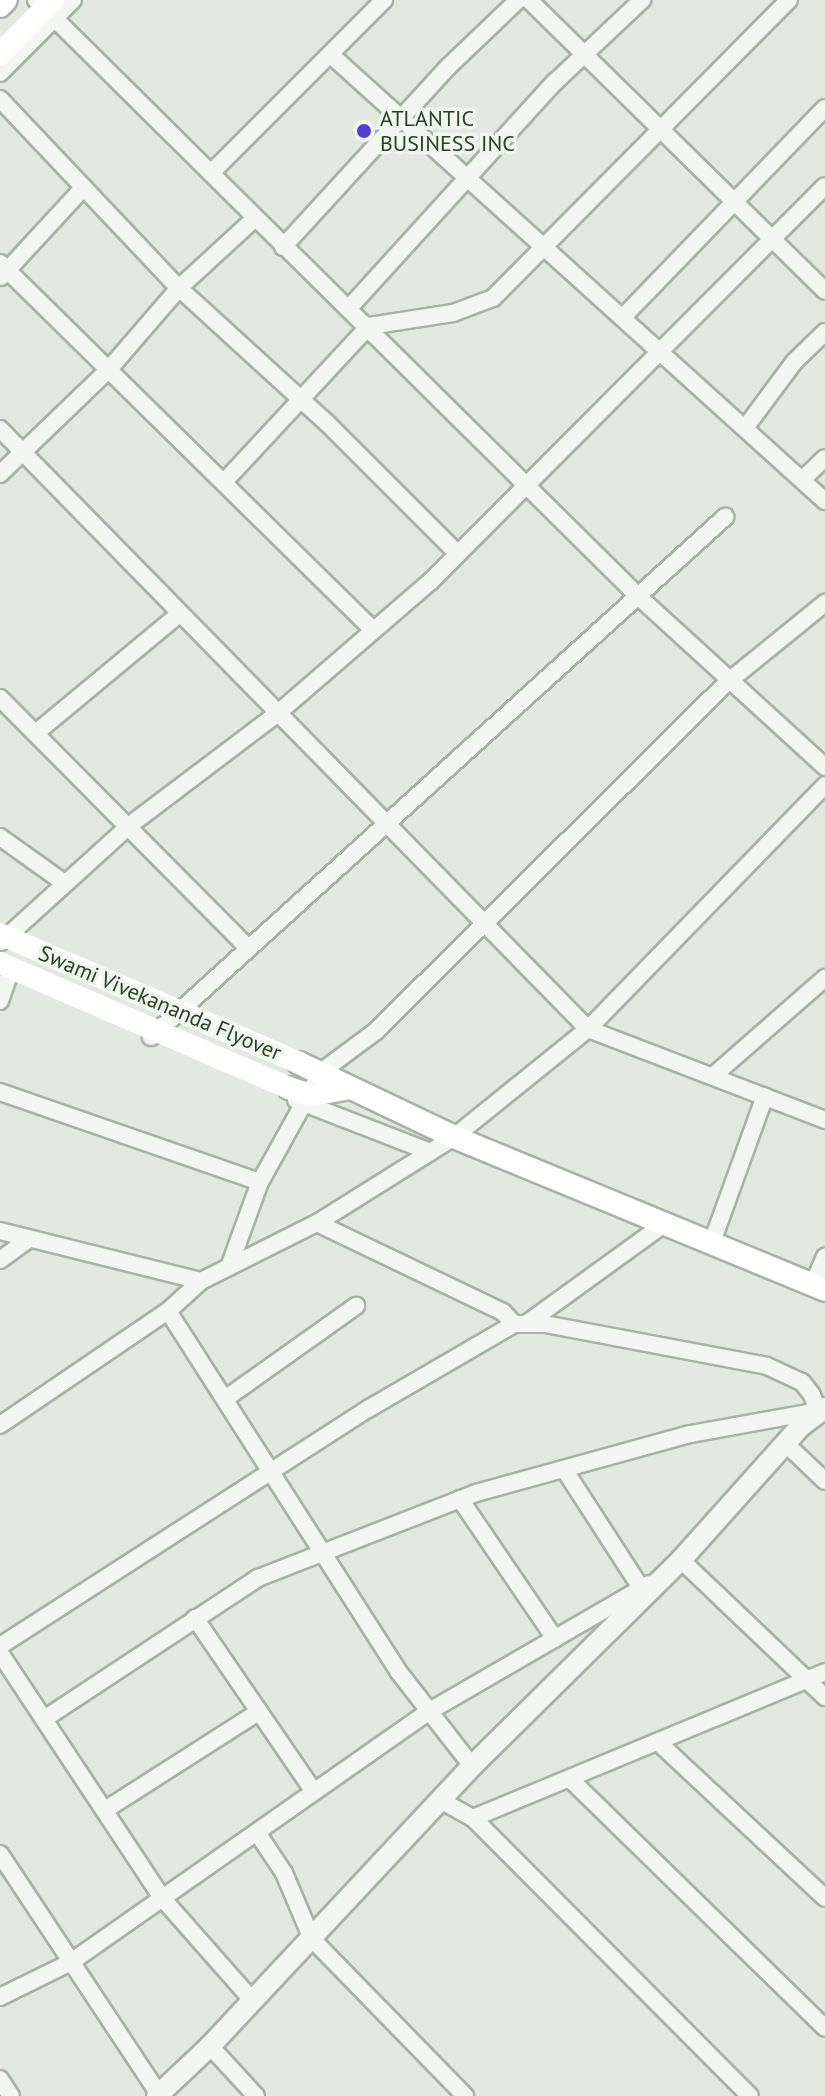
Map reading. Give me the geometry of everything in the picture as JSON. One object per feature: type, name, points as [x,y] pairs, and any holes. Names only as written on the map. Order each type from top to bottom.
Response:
[{"type":"main road","points":[[0,6],[6,0]]},
{"type":"main road","points":[[0,54],[54,9]]},
{"type":"main road","name":"Swami Vivekananda Flyover","points":[[0,934],[321,1072],[346,1089],[454,1137],[822,1290]]},
{"type":"main road","name":"Swami Vivekananda Flyover","points":[[3,972],[289,1088],[309,1100]]},
{"type":"main road","points":[[309,1100],[346,1089]]},
{"type":"street","points":[[36,0],[54,9],[283,247],[369,326],[527,481],[639,597],[825,767]]},
{"type":"street","points":[[0,73],[54,9],[73,0]]},
{"type":"street","points":[[211,173],[384,0]]},
{"type":"street","points":[[283,247],[402,116],[518,0]]},
{"type":"street","points":[[529,0],[825,291]]},
{"type":"street","points":[[349,308],[583,55],[642,0]]},
{"type":"street","points":[[224,482],[304,401],[369,326],[477,307],[493,298],[542,244],[789,0]]},
{"type":"street","points":[[331,55],[624,316],[825,501]]},
{"type":"street","points":[[0,99],[179,288],[304,401],[457,553]]},
{"type":"street","points":[[624,316],[732,200],[825,108]]},
{"type":"street","points":[[0,943],[63,882],[130,825],[278,713],[457,553],[825,186]]},
{"type":"street","points":[[84,187],[2,271],[110,368],[372,629]]},
{"type":"street","points":[[0,474],[110,368],[179,288],[255,218]]},
{"type":"street","points":[[745,428],[794,362],[825,332]]},
{"type":"street","points":[[0,429],[178,615],[588,1029],[825,1120]]},
{"type":"street","points":[[803,479],[825,458]]},
{"type":"street","points":[[150,1038],[725,517]]},
{"type":"street","points":[[229,1267],[260,1182],[309,1100],[321,1072],[376,1031],[729,681],[825,603]]},
{"type":"street","points":[[37,732],[178,615]]},
{"type":"street","points":[[0,698],[130,825],[248,948]]},
{"type":"street","points":[[0,1425],[168,1311],[201,1281],[317,1223],[454,1137],[588,1029],[825,785]]},
{"type":"street","points":[[0,837],[63,882]]},
{"type":"street","points":[[0,1001],[3,972],[150,1038],[309,1100],[430,1152]]},
{"type":"street","points":[[713,1076],[825,978]]},
{"type":"street","points":[[0,1092],[260,1182]]},
{"type":"street","points":[[711,1245],[765,1096]]},
{"type":"street","points":[[317,1223],[503,1312],[520,1324],[767,1366],[802,1382],[821,1410]]},
{"type":"street","points":[[0,1646],[271,1472],[520,1324],[664,1224]]},
{"type":"street","points":[[0,1231],[26,1241],[201,1281]]},
{"type":"street","points":[[0,1260],[26,1241]]},
{"type":"street","points":[[822,1290],[825,1257]]},
{"type":"street","points":[[225,1399],[356,1306]]},
{"type":"street","points":[[168,1311],[428,1712],[472,1766]]},
{"type":"street","points":[[0,1854],[158,2095],[210,2046],[472,1766],[675,1566],[785,1443],[821,1410]]},
{"type":"street","points":[[44,1719],[258,1578],[324,1555],[460,1499],[690,1434],[821,1410]]},
{"type":"street","points":[[785,1443],[825,1481]]},
{"type":"street","points":[[564,1469],[641,1588]]},
{"type":"street","points":[[460,1499],[555,1639]]},
{"type":"street","points":[[0,1997],[71,1962],[258,1834],[312,1789],[428,1712],[675,1566]]},
{"type":"street","points":[[675,1566],[825,1697]]},
{"type":"street","points":[[195,1618],[312,1789]]},
{"type":"street","points":[[0,1653],[163,1899],[252,2000]]},
{"type":"street","points":[[473,1818],[825,1672]]},
{"type":"street","points":[[105,1810],[258,1712]]},
{"type":"street","points":[[659,1743],[825,1898]]},
{"type":"street","points":[[570,1779],[825,2028]]},
{"type":"street","points":[[442,1801],[473,1818],[750,2096]]},
{"type":"street","points":[[258,1834],[284,1873],[312,1939],[465,2096]]},
{"type":"street","points":[[210,2046],[256,2096]]},
{"type":"street","points":[[0,2079],[11,2096]]},
{"type":"place","name":"ATLANTIC BUSINESS INC","points":[[364,131]]}]
